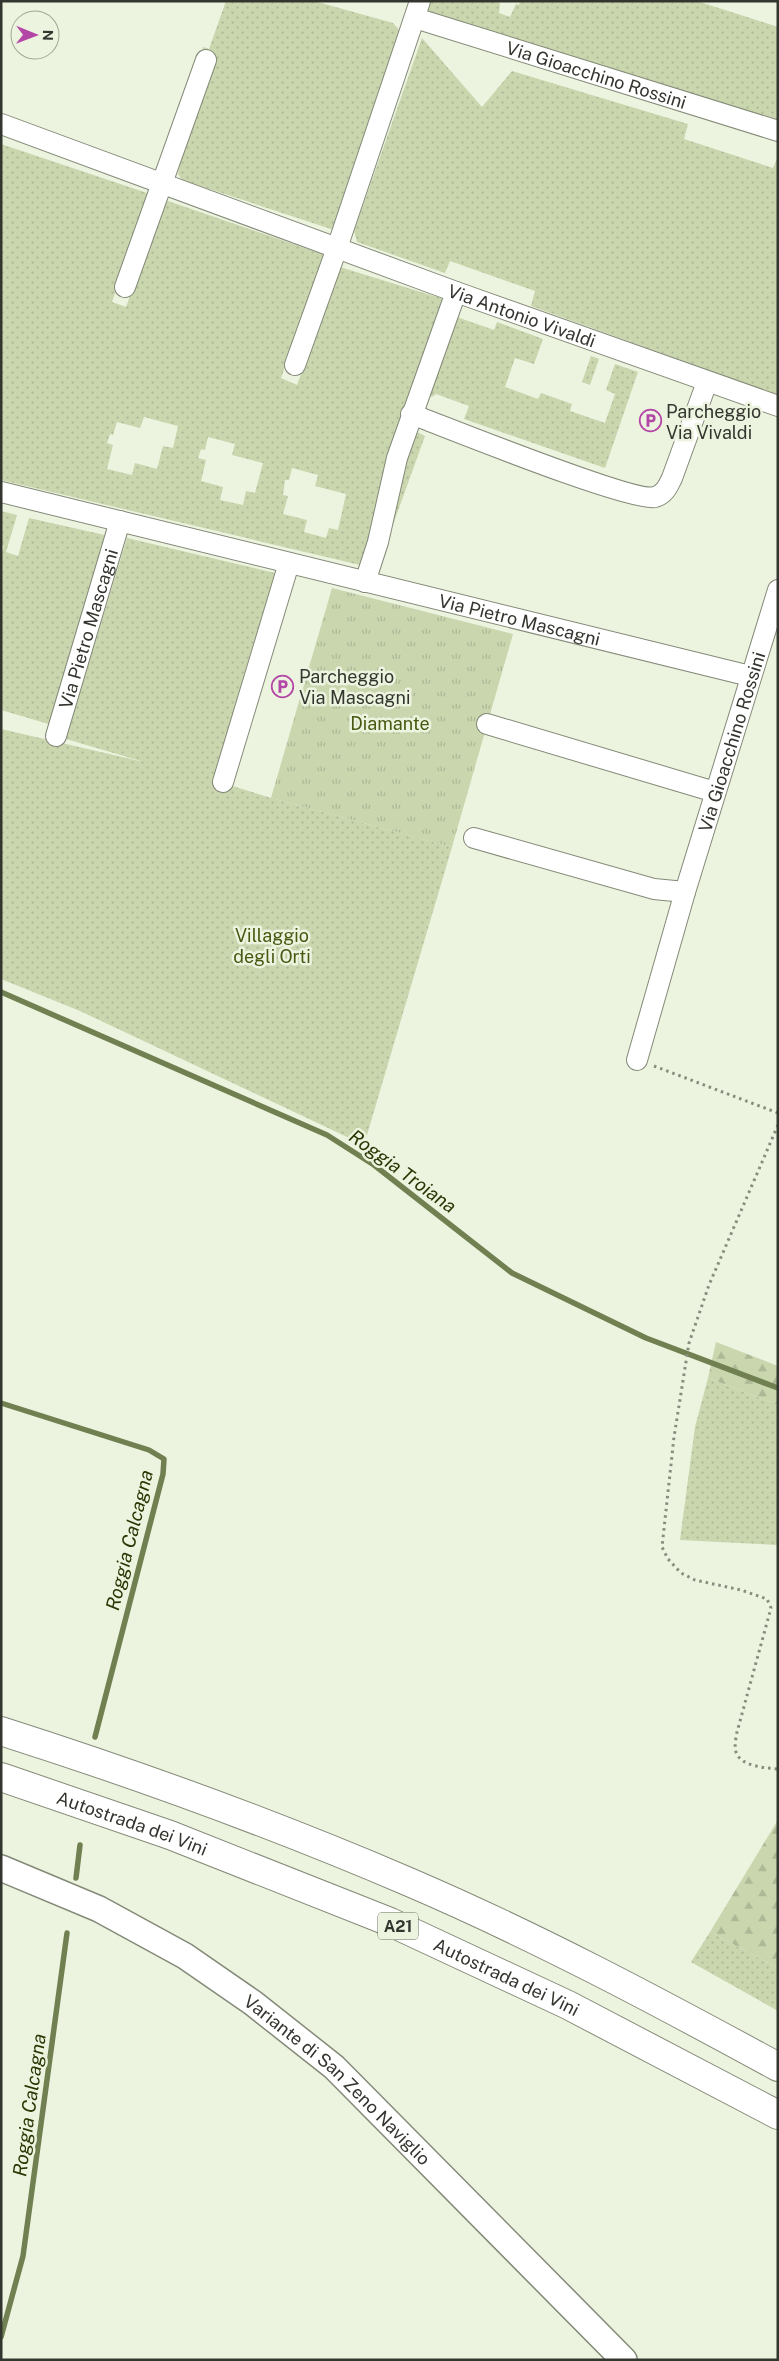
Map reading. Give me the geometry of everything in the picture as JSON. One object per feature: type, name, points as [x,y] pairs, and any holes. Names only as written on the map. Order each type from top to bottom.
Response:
[{"type":"highway","name":"A21","points":[[1,1731],[188,1794],[409,1882],[586,1965],[778,2068]]},
{"type":"highway","name":"Autostrada dei Vini","points":[[1,1777],[170,1835],[390,1922],[568,2005],[778,2115]]},
{"type":"main road","name":"Variante di San Zeno Naviglio","points":[[1,1868],[99,1908],[185,1956],[253,2002],[334,2068],[624,2360]]},
{"type":"street","name":"Via Gioacchino Rossini","points":[[418,10],[778,131]]},
{"type":"street","points":[[295,365],[418,10]]},
{"type":"street","points":[[125,287],[206,60]]},
{"type":"street","name":"Via Antonio Vivaldi","points":[[1,124],[456,292],[778,406]]},
{"type":"street","points":[[365,582],[378,542],[397,458],[456,292]]},
{"type":"street","points":[[412,414],[595,482],[642,497],[656,496],[666,490],[679,439],[707,382]]},
{"type":"street","name":"Via Pietro Mascagni","points":[[1,492],[750,676]]},
{"type":"street","name":"Via Pietro Mascagni","points":[[56,736],[120,521]]},
{"type":"street","points":[[223,782],[289,563]]},
{"type":"street","name":"Via Gioacchino Rossini","points":[[637,1060],[715,792],[778,590]]},
{"type":"street","points":[[487,724],[715,792]]},
{"type":"street","points":[[474,838],[654,889],[685,892]]},
{"type":"path","points":[[637,1060],[778,1113]]},
{"type":"path","points":[[778,1124],[709,1284],[689,1346],[674,1437],[662,1547],[668,1559],[681,1573],[695,1580],[741,1590],[767,1599],[771,1608],[736,1732],[735,1751],[747,1763],[778,1769]]},
{"type":"green space","points":[[226,1],[314,1],[393,23],[403,35],[334,230],[182,180],[178,174],[201,54],[203,47],[209,49]]},
{"type":"green space","points":[[428,1],[494,1],[500,3],[499,13],[510,17],[516,4],[519,5],[520,1],[697,1],[778,27],[778,121],[424,13]]},
{"type":"green space","points":[[422,38],[482,107],[512,71],[688,124],[684,139],[773,168],[778,156],[778,395],[531,306],[535,291],[450,261],[445,273],[357,242],[354,231]]},
{"type":"green space","points":[[1,144],[150,194],[112,302],[126,307],[165,200],[325,255],[281,378],[297,385],[340,267],[450,301],[405,426],[425,436],[377,569],[1,480]],"holes":[[[144,417],[178,426],[173,448],[163,446],[157,469],[135,463],[132,475],[107,469],[113,445],[107,443],[110,434],[113,435],[117,422],[140,428]],[[208,437],[235,444],[232,455],[263,463],[255,493],[246,491],[243,505],[220,500],[223,487],[201,481],[206,460],[198,458],[201,449],[205,450]],[[292,468],[318,475],[315,486],[346,494],[338,530],[329,528],[326,538],[304,532],[307,520],[283,514],[288,496],[283,495],[285,480],[289,480]]]},
{"type":"green space","points":[[454,316],[494,330],[497,322],[543,339],[534,364],[515,358],[505,387],[538,399],[541,393],[572,404],[570,411],[605,423],[615,394],[606,390],[615,364],[638,372],[605,468],[464,419],[469,406],[436,394],[432,397],[423,393]]},
{"type":"green space","points":[[591,356],[599,359],[590,385],[582,382]]},
{"type":"green space","points":[[1,511],[17,515],[6,552],[18,556],[29,518],[109,536],[52,725],[1,710],[1,555],[4,546],[1,545]]},
{"type":"green space","name":"Villaggio degli Orti","points":[[127,538],[275,573],[213,780],[271,798],[452,847],[364,1145],[80,1011],[1,979],[1,729],[144,762],[66,739]]},
{"type":"green space","name":"Diamante","points":[[332,588],[513,634],[452,847],[271,798]]},
{"type":"green space","points":[[716,1342],[778,1366],[778,1405],[708,1378]]},
{"type":"green space","points":[[708,1378],[778,1405],[778,1545],[680,1540],[695,1427]]},
{"type":"green space","points":[[778,1820],[778,1968],[710,1932]]},
{"type":"green space","points":[[710,1932],[778,1968],[778,2011],[691,1962]]},
{"type":"waterway","name":"Roggia Troiana","points":[[1,992],[327,1135],[374,1165],[512,1273],[646,1338],[778,1388]]},
{"type":"waterway","name":"Roggia Calcagna","points":[[1,1403],[149,1450],[164,1459],[163,1474],[95,1737]]},
{"type":"waterway","name":"Roggia Calcagna","points":[[76,1878],[80,1845]]},
{"type":"waterway","name":"Roggia Calcagna","points":[[1,2337],[23,2256],[67,1933]]},
{"type":"place","name":"Parcheggio Via Vivaldi","points":[[650,421]]},
{"type":"place","name":"Parcheggio Via Mascagni","points":[[283,686]]}]
